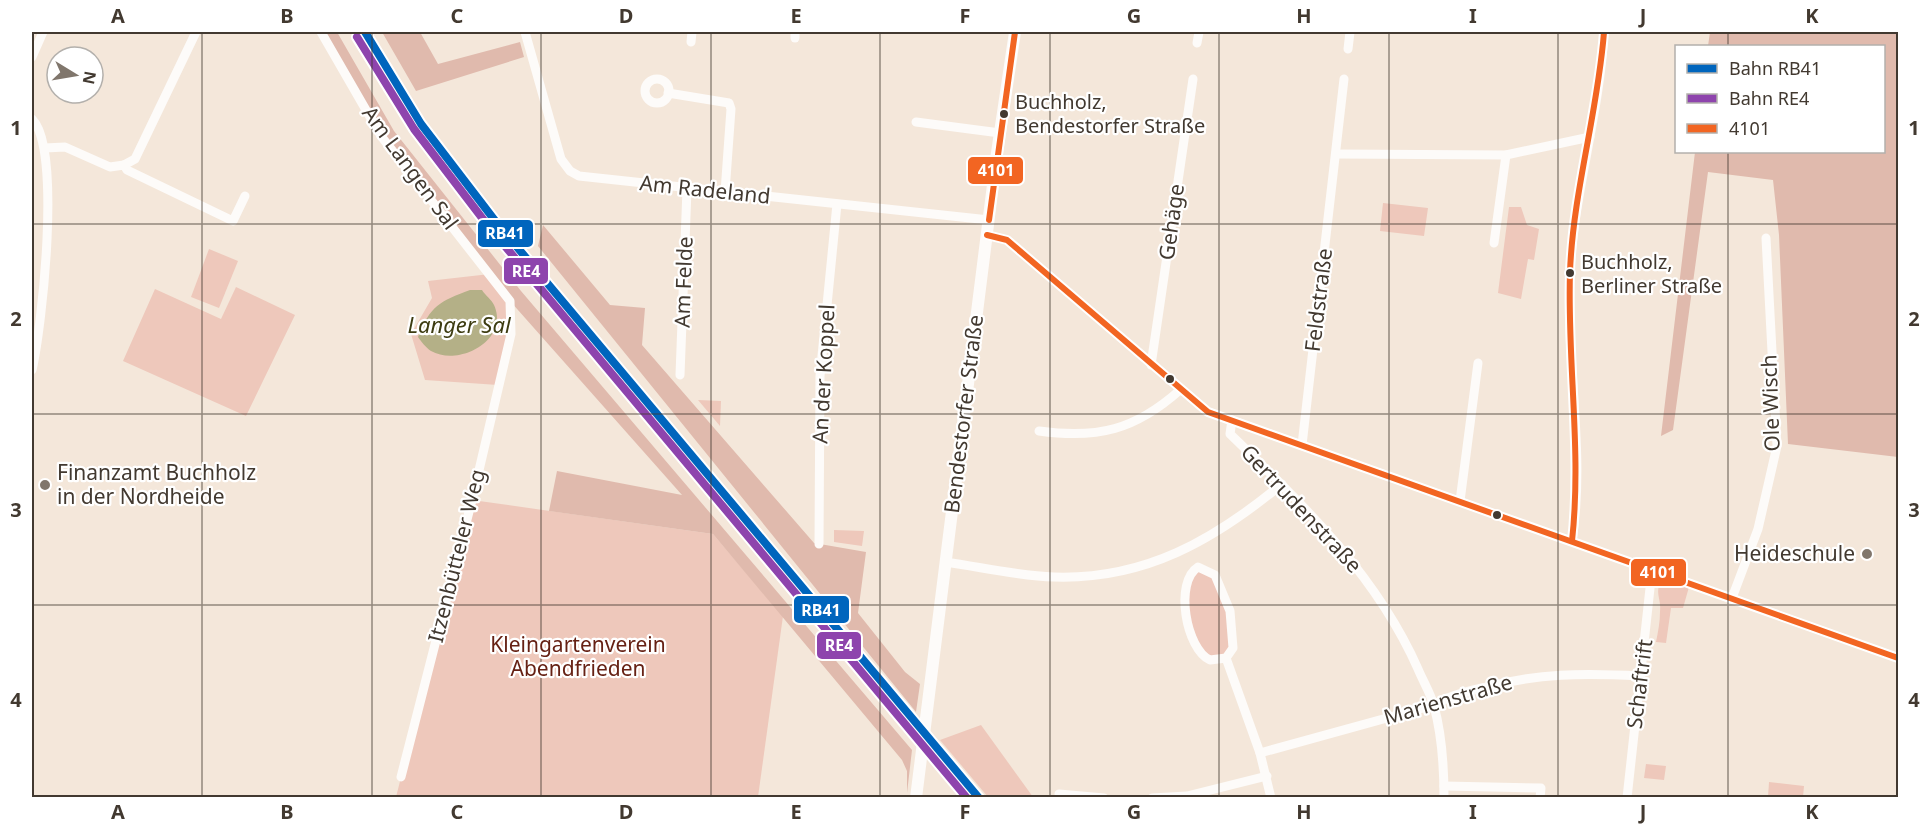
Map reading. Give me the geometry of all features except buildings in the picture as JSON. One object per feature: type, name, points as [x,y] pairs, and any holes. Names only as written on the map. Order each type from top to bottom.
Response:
[{"type":"street","points":[[32,57],[44,32]]},
{"type":"street","points":[[45,148],[65,147],[110,166],[124,165],[135,159],[196,32]]},
{"type":"street","name":"Am Langen Sal","points":[[321,32],[381,136],[510,302],[511,334]]},
{"type":"street","name":"Am Radeland","points":[[525,32],[561,159],[570,171],[585,178],[989,220]]},
{"type":"street","points":[[691,42],[692,32]]},
{"type":"street","name":"Bendestorfer Straße","points":[[916,798],[1000,133],[1016,32]]},
{"type":"street","points":[[1197,43],[1199,32]]},
{"type":"street","points":[[1348,49],[1350,32]]},
{"type":"street","points":[[1572,541],[1578,507],[1569,323],[1570,271],[1603,67],[1605,32]]},
{"type":"street","name":"Feldstraße","points":[[1302,445],[1344,79]]},
{"type":"street","name":"Gehäge","points":[[1151,365],[1193,80]]},
{"type":"street","points":[[668,93],[729,103],[725,192]]},
{"type":"street","points":[[32,119],[41,132],[45,148],[47,182],[44,279],[38,341],[32,369]]},
{"type":"street","points":[[916,122],[1000,133]]},
{"type":"street","points":[[1336,154],[1506,155],[1590,137]]},
{"type":"street","points":[[1494,243],[1506,155]]},
{"type":"street","points":[[124,165],[127,170],[233,221],[244,196]]},
{"type":"street","name":"Am Felde","points":[[680,375],[687,189]]},
{"type":"street","name":"An der Koppel","points":[[819,544],[820,376],[837,204]]},
{"type":"street","points":[[987,235],[1007,240],[1208,412],[1899,658]]},
{"type":"street","name":"Ole Wisch","points":[[1732,598],[1758,529],[1777,446],[1766,238]]},
{"type":"street","name":"Itzenbütteler Weg","points":[[401,777],[511,334]]},
{"type":"street","points":[[1460,501],[1478,363]]},
{"type":"street","points":[[1039,431],[1086,435],[1113,431],[1142,418],[1180,390]]},
{"type":"street","name":"Gertrudenstraße","points":[[1232,420],[1230,434],[1339,543],[1380,597],[1409,648],[1434,705],[1444,798]]},
{"type":"street","points":[[945,562],[1054,577],[1109,573],[1152,564],[1189,548],[1241,518],[1282,484]]},
{"type":"street","points":[[1189,548],[1198,567],[1215,574],[1230,611],[1233,648],[1226,658],[1210,660],[1199,653],[1194,644],[1185,596],[1187,578],[1198,567]]},
{"type":"street","name":"Schaftrift","points":[[1627,798],[1652,570]]},
{"type":"street","points":[[1226,658],[1260,753],[1267,776],[1270,798]]},
{"type":"street","name":"Marienstraße","points":[[1260,753],[1434,705],[1447,697],[1508,681],[1556,673],[1640,676]]},
{"type":"street","points":[[1152,798],[1187,797],[1267,776]]},
{"type":"street","points":[[1444,786],[1541,788],[1540,798]]},
{"type":"street","points":[[1059,794],[1104,798]]},
{"type":"green space","points":[[1383,203],[1428,208],[1424,236],[1380,231]]},
{"type":"green space","points":[[1509,207],[1521,207],[1527,225],[1539,229],[1534,260],[1528,259],[1521,299],[1498,293]]},
{"type":"green space","points":[[209,249],[238,261],[219,308],[191,297]]},
{"type":"green space","points":[[490,274],[510,301],[511,334],[498,385],[425,380],[411,334],[432,298],[428,281]]},
{"type":"green space","points":[[236,287],[295,315],[246,416],[123,361],[155,289],[221,319]]},
{"type":"green space","points":[[698,400],[721,401],[720,426]]},
{"type":"green space","name":"Kleingartenverein Abendfrieden","points":[[472,500],[713,534],[783,616],[758,797],[396,797]]},
{"type":"green space","points":[[834,530],[864,531],[862,546],[834,542]]},
{"type":"green space","points":[[1192,570],[1209,570],[1230,611],[1230,655],[1204,658],[1186,610]]},
{"type":"green space","points":[[1663,579],[1689,587],[1683,608],[1671,608],[1666,643],[1656,642],[1660,616],[1658,595]]},
{"type":"green space","points":[[981,725],[1033,797],[988,797],[940,740]]},
{"type":"green space","points":[[1646,764],[1666,766],[1664,780],[1644,778]]},
{"type":"green space","points":[[1769,782],[1804,786],[1803,797],[1768,797]]},
{"type":"shaded area","points":[[321,32],[337,32],[394,131],[521,291],[912,750],[907,793],[907,771],[902,760],[713,534],[549,511],[557,471],[682,495],[510,301],[381,136]]},
{"type":"shaded area","points":[[382,32],[420,32],[438,64],[520,42],[524,57],[416,91]]},
{"type":"shaded area","points":[[1710,32],[1898,32],[1898,457],[1788,444],[1779,235],[1773,180],[1708,172],[1673,430],[1661,436],[1695,153],[1885,153],[1885,45],[1708,45]]},
{"type":"shaded area","points":[[543,225],[610,305],[645,308],[642,345],[814,543],[866,552],[858,613],[905,672],[920,684],[916,712],[538,246]]},
{"type":"water","name":"Langer Sal","points":[[470,290],[482,290],[493,303],[497,318],[495,329],[479,347],[467,353],[442,355],[431,351],[418,337],[427,318],[437,306]]},
{"type":"rail line","name":"RB41","points":[[365,32],[421,124],[496,222],[979,798]]},
{"type":"rail line","name":"RE4","points":[[357,37],[414,129],[489,227],[967,798]]},
{"type":"transit line","name":"4101","points":[[989,220],[1015,32]]},
{"type":"transit line","name":"4101","points":[[1572,541],[1575,507],[1575,440],[1570,339],[1570,272],[1580,182],[1597,92],[1604,32]]},
{"type":"transit line","name":"4101","points":[[987,235],[1007,240],[1208,412],[1898,658]]},
{"type":"place","name":"Buchholz, Bendestorfer Straße","points":[[1004,114]]},
{"type":"place","name":"Buchholz, Berliner Straße","points":[[1570,273]]},
{"type":"place","name":"Finanzamt Buchholz in der Nordheide","points":[[45,485]]},
{"type":"place","name":"Heideschule","points":[[1867,554]]}]
